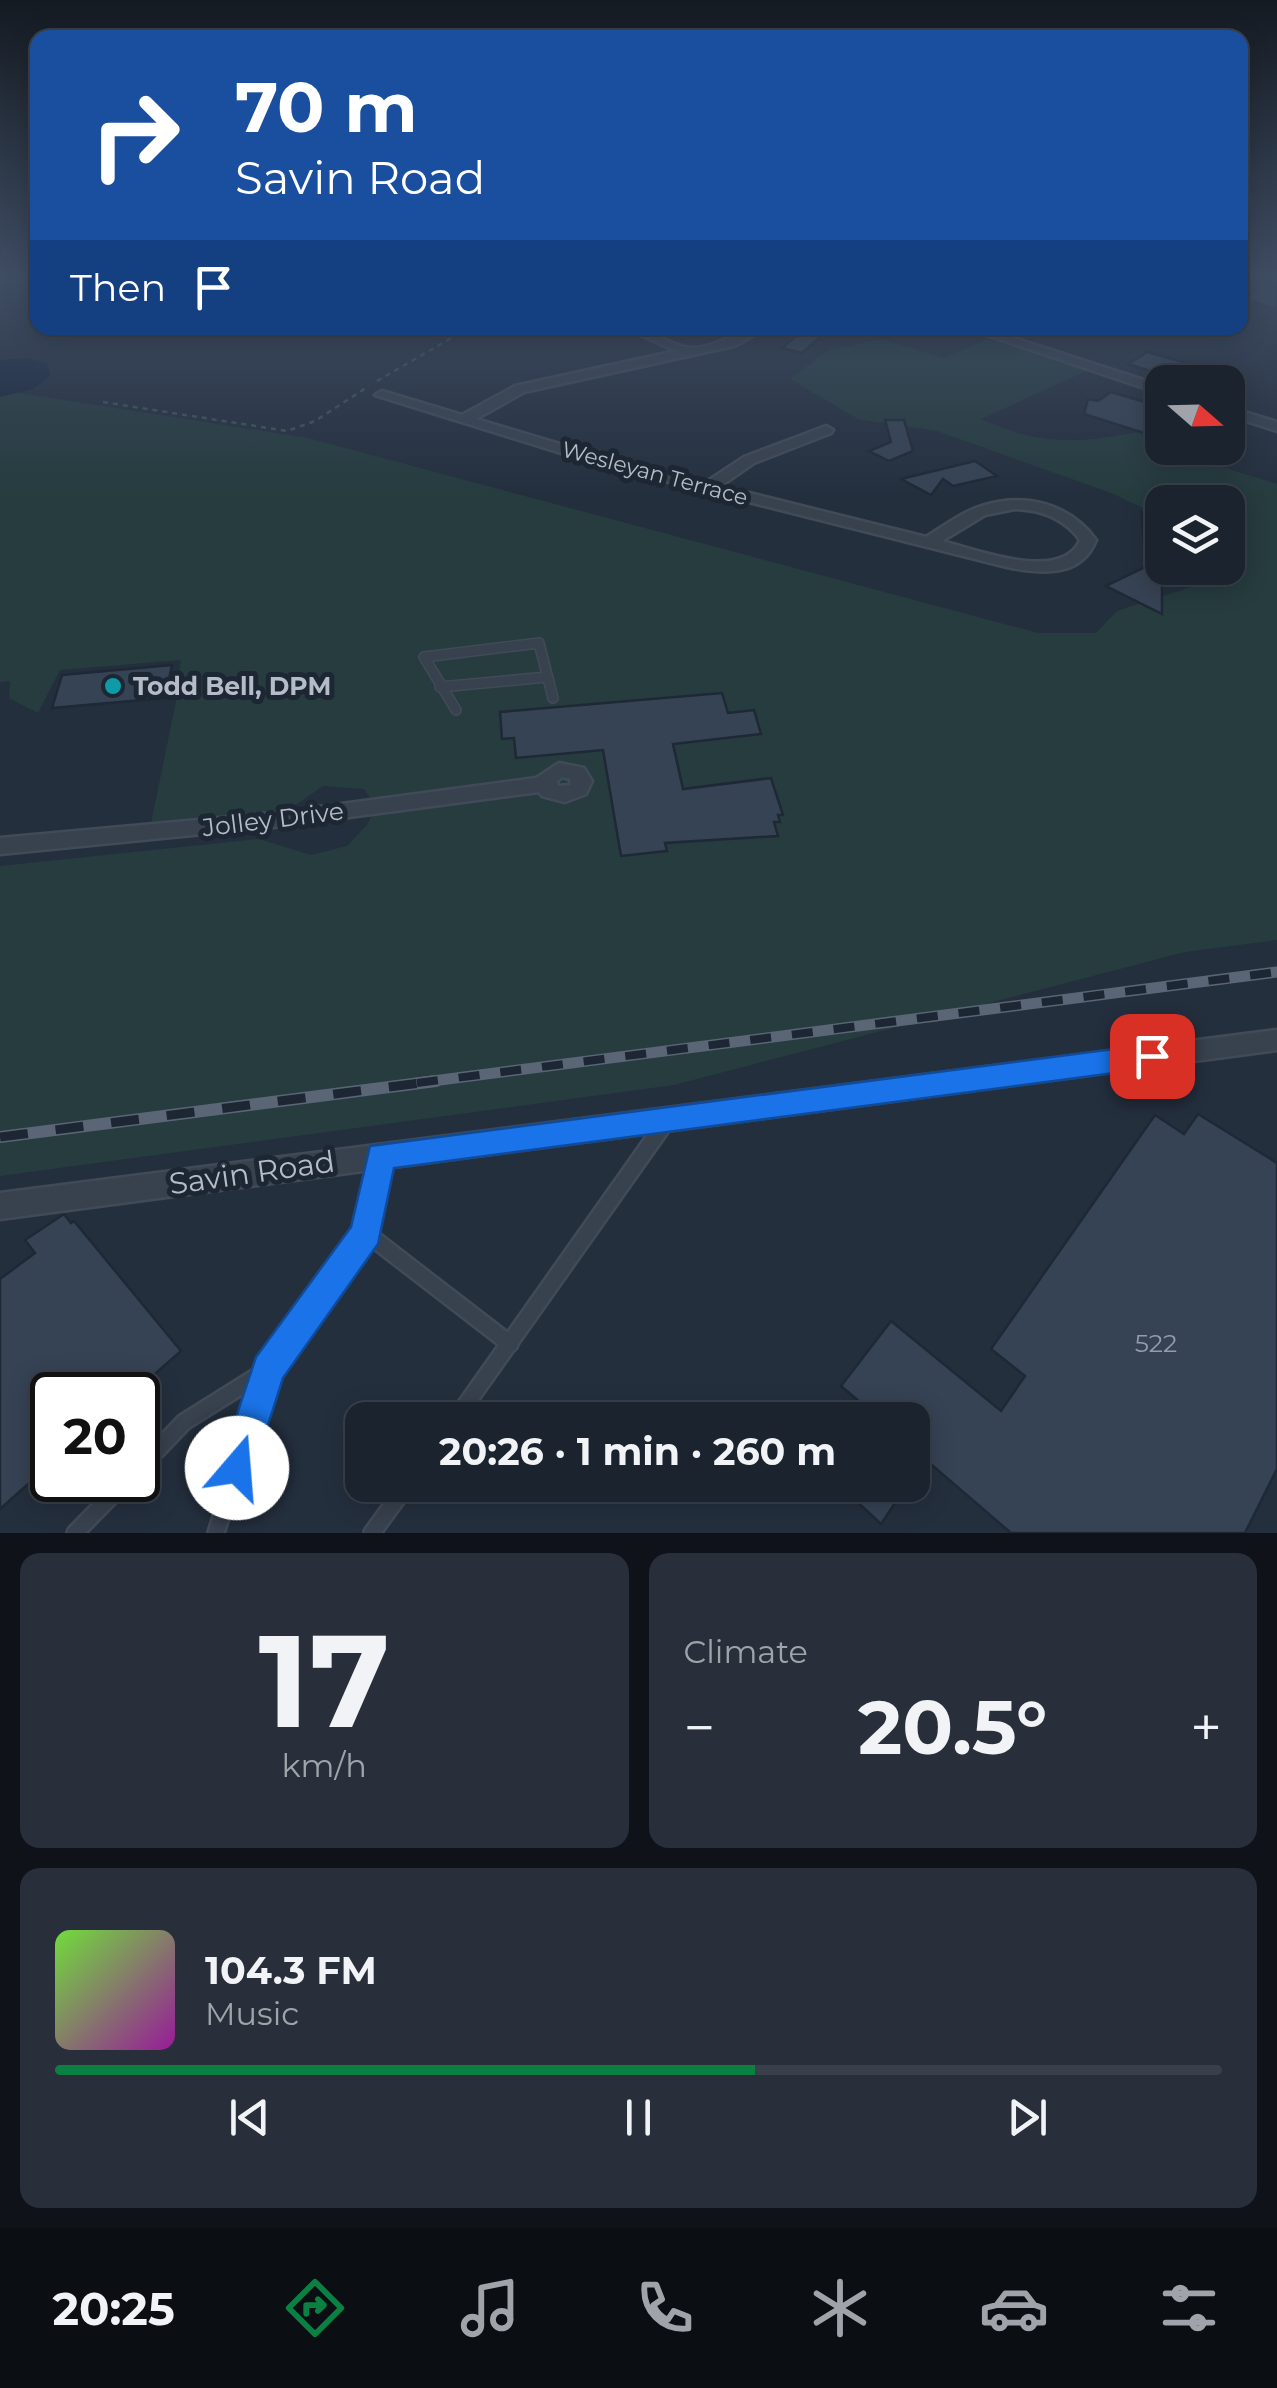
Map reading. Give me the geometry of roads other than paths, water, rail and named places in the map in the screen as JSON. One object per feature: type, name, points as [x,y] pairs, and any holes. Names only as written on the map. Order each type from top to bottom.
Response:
[{"type":"street","points":[[463,420],[520,389],[696,351]]},
{"type":"street","points":[[1041,351],[1145,384]]},
{"type":"street","name":"Wesleyan Terrace","points":[[382,395],[708,488],[1031,567],[1074,561],[1086,552],[1088,540],[1081,528],[1066,517],[1046,509],[1012,505],[983,510],[930,541]]},
{"type":"street","points":[[1245,417],[1277,428]]},
{"type":"street","points":[[708,488],[749,460],[826,430]]},
{"type":"street","name":"Jolley Drive","points":[[0,846],[274,820],[545,784]]},
{"type":"street","name":"Savin Road","points":[[0,1206],[1277,1040]]},
{"type":"lane","points":[[456,710],[424,657],[538,644],[553,698]]},
{"type":"lane","points":[[440,687],[547,677]]},
{"type":"lane","points":[[467,1402],[669,1118]]},
{"type":"lane","points":[[216,1533],[268,1369],[366,1233],[381,1156]]},
{"type":"lane","points":[[366,1233],[510,1344]]},
{"type":"lane","points":[[160,1447],[184,1422],[268,1369]]},
{"type":"lane","points":[[76,1533],[106,1502]]},
{"type":"lane","points":[[372,1533],[395,1502]]},
{"type":"water","points":[[27,358],[48,364],[50,376],[33,389],[0,397],[0,360]]},
{"type":"railway","points":[[417,1083],[1277,972]]},
{"type":"railway","points":[[0,1137],[436,1081]]},
{"type":"place","name":"Todd Bell, DPM","points":[[113,686]]}]
